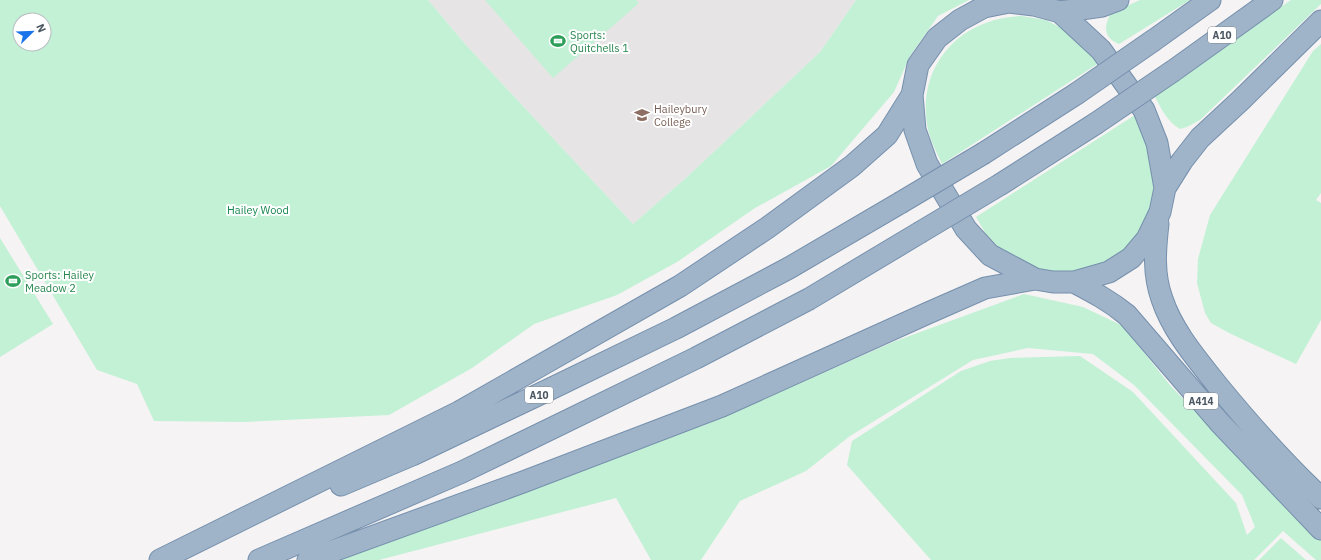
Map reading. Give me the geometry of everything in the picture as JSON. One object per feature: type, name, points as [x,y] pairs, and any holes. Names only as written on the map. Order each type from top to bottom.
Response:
[{"type":"highway","points":[[1118,0],[1102,6],[1060,12],[1034,4],[1009,2],[984,8],[960,20],[937,38],[918,65],[912,95],[915,130],[927,164],[966,229],[990,255],[1035,279],[1053,282],[1074,282],[1109,272],[1131,258],[1147,239],[1160,212],[1165,188],[1182,161],[1200,138],[1321,21]]},
{"type":"highway","name":"A10","points":[[165,560],[412,454],[544,392],[697,317],[788,268],[900,204],[984,153],[1076,94],[1210,0]]},
{"type":"highway","name":"A10","points":[[259,560],[462,472],[696,358],[808,298],[919,234],[1095,124],[1173,71],[1272,0]]},
{"type":"highway","points":[[1060,12],[1101,50],[1144,110],[1157,143],[1165,188]]},
{"type":"highway","points":[[160,560],[459,412],[680,286],[767,228],[852,166],[887,135],[912,95]]},
{"type":"highway","name":"A414","points":[[1160,212],[1155,249],[1155,269],[1162,299],[1168,316],[1190,349],[1239,411],[1274,450],[1321,498]]},
{"type":"highway","points":[[308,560],[523,482],[722,406],[928,312],[985,288],[1035,279]]},
{"type":"highway","name":"A414","points":[[1074,282],[1114,304],[1127,315],[1220,423],[1321,529]]},
{"type":"shaded area","name":"Haileybury College","points":[[428,0],[856,0],[820,52],[687,177],[633,224],[466,45]]},
{"type":"green space","name":"Hailey Wood","points":[[0,0],[428,0],[466,45],[633,224],[687,177],[820,52],[856,0],[969,0],[938,16],[910,56],[894,92],[831,166],[755,208],[677,262],[617,295],[534,324],[472,368],[389,415],[244,422],[154,421],[137,384],[97,370],[0,206]]},
{"type":"green space","name":"Sports: Quitchells 1","points":[[485,0],[636,0],[639,3],[553,78]]},
{"type":"green space","points":[[1140,0],[1190,0],[1119,44],[1114,42],[1110,39],[1106,32],[1108,18],[1111,13]]},
{"type":"green space","points":[[1291,0],[1321,0],[1321,4],[1200,120],[1180,129],[1171,123],[1154,95]]},
{"type":"green space","points":[[1021,16],[1046,20],[1069,32],[1099,63],[942,164],[931,139],[927,124],[926,102],[930,82],[937,64],[948,48],[963,35],[980,25],[1000,19]]},
{"type":"green space","points":[[1321,44],[1321,193],[1316,200],[1321,203],[1321,320],[1296,364],[1231,334],[1211,323],[1205,313],[1197,283],[1198,259],[1210,215],[1313,51]]},
{"type":"green space","points":[[1135,115],[1146,132],[1156,195],[1142,231],[1125,250],[1103,264],[1065,273],[1039,270],[1004,253],[986,234],[976,217]]},
{"type":"green space","name":"Sports: Hailey Meadow 2","points":[[0,238],[53,324],[0,357]]},
{"type":"green space","points":[[1024,294],[1083,307],[1123,326],[1169,384],[1256,476],[1321,539],[1321,560],[1316,560],[1283,531],[1254,560],[931,560],[847,465],[852,441],[961,371],[990,361],[1010,358],[1080,356],[1133,392],[1236,503],[1247,535],[1255,527],[1242,495],[1134,385],[1093,354],[1028,348],[973,360],[850,436],[806,471],[740,501],[701,560],[651,560],[616,498],[379,560],[319,560],[707,424],[893,342]]},
{"type":"green space","points":[[1281,538],[1306,560],[1259,560]]},
{"type":"place","name":"Sports: Quitchells 1","points":[[558,41]]},
{"type":"place","name":"Haileybury College","points":[[642,115]]},
{"type":"place","name":"Sports: Hailey Meadow 2","points":[[13,281]]}]
